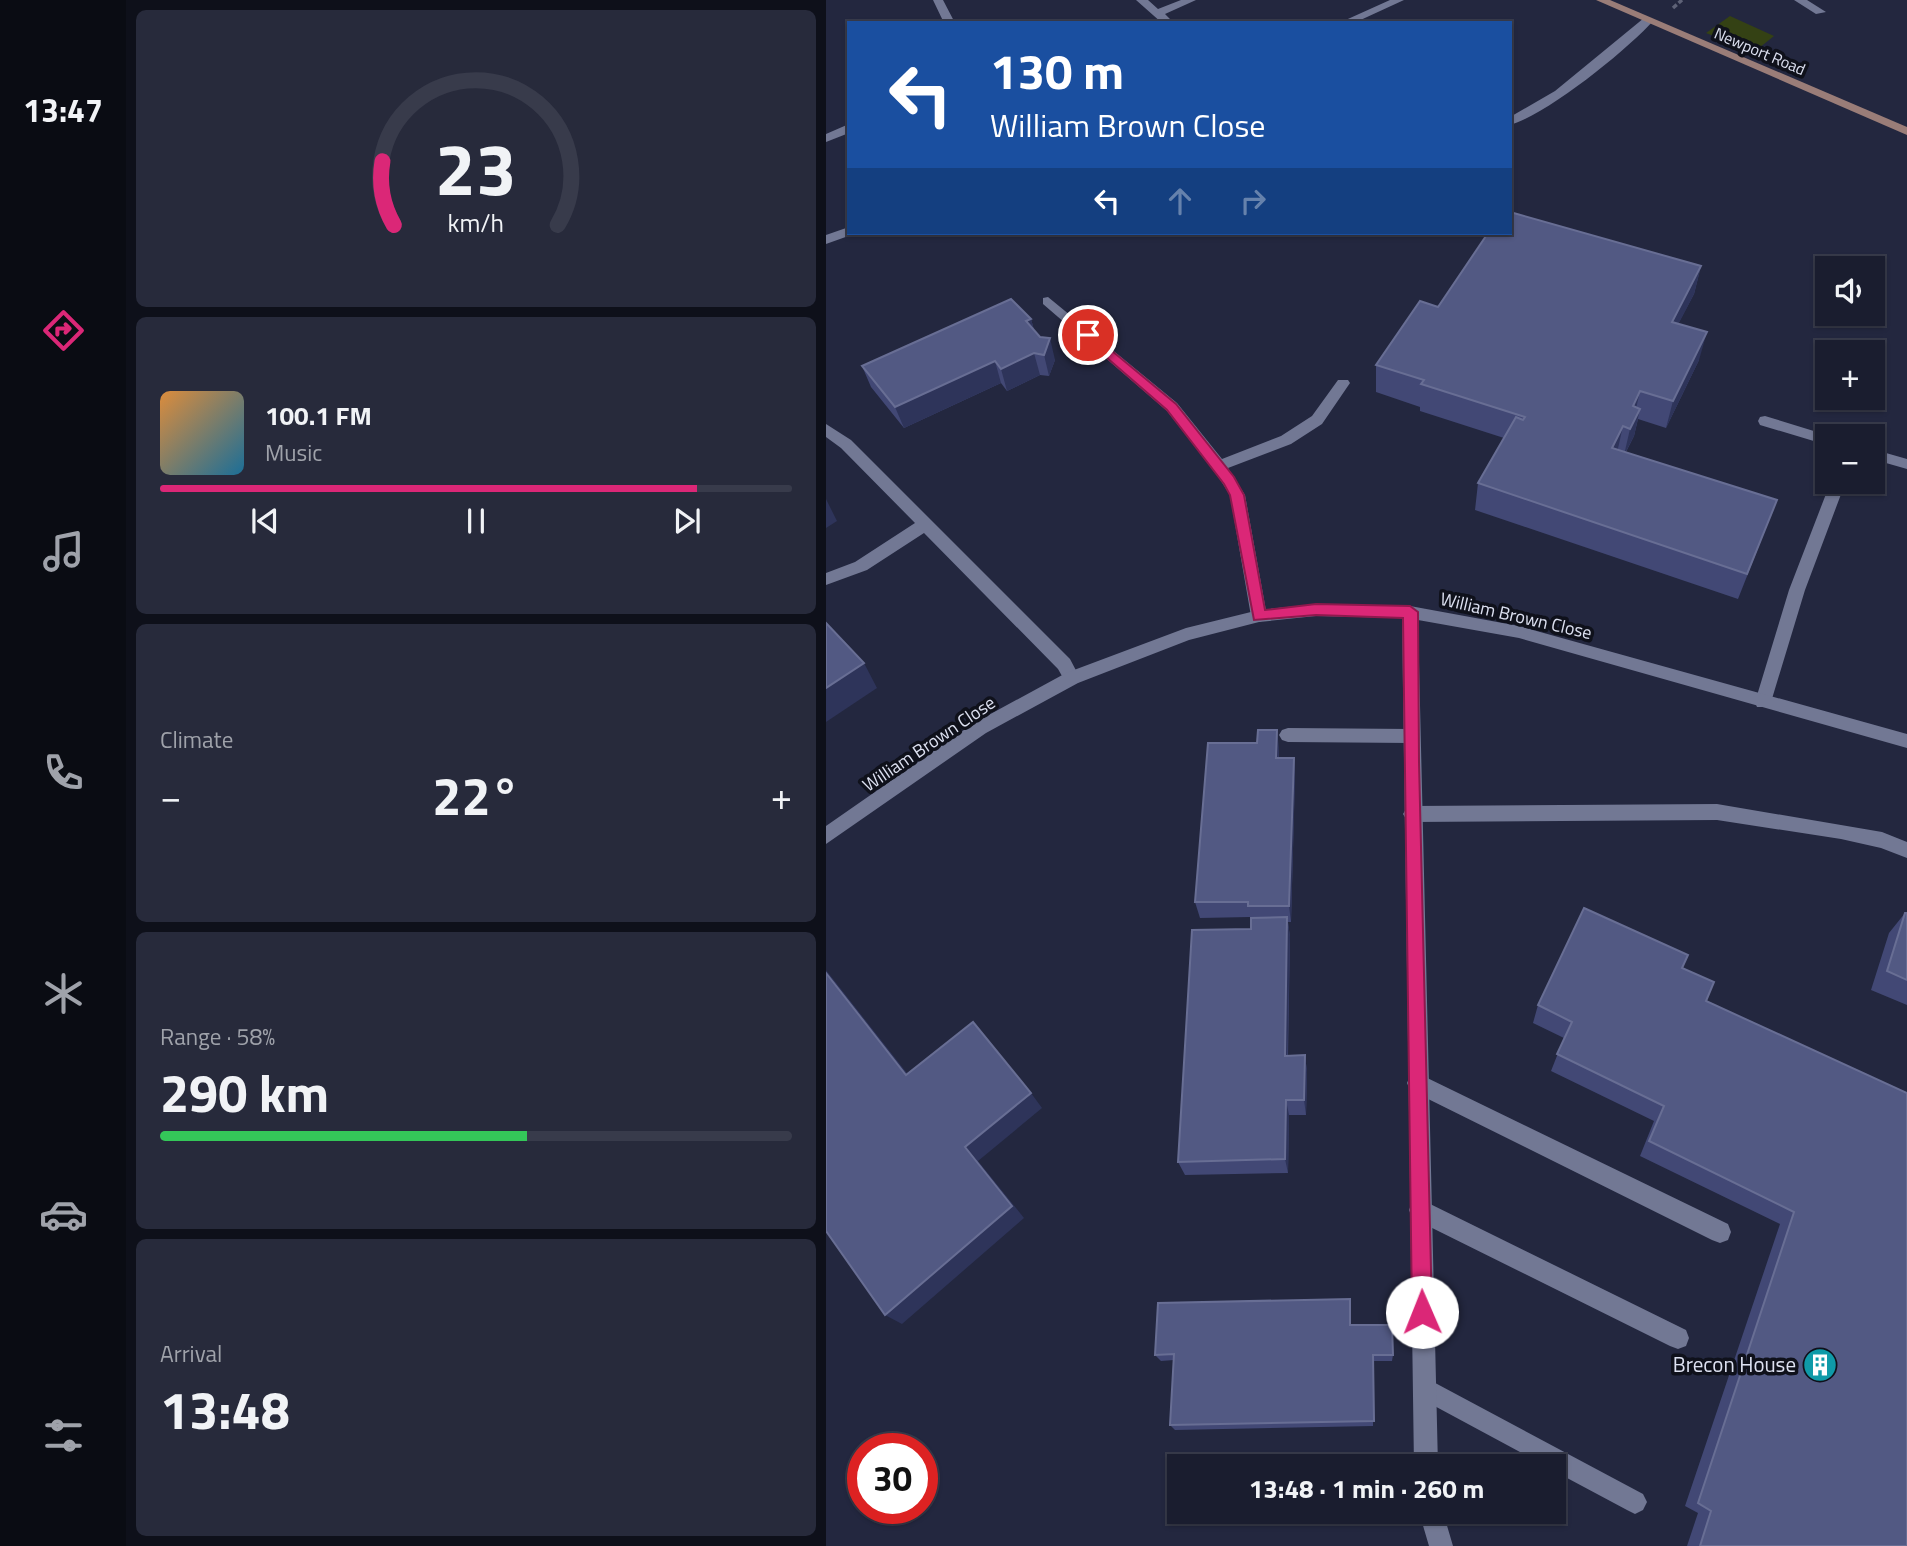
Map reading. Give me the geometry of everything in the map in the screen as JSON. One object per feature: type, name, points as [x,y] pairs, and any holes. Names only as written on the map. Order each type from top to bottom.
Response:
[{"type":"street","points":[[938,0],[949,21]]},
{"type":"street","points":[[1141,0],[1167,21]]},
{"type":"street","points":[[1157,13],[1191,0]]},
{"type":"street","points":[[1349,21],[1399,0]]},
{"type":"street","name":"Newport Road","points":[[1601,0],[1907,131]]},
{"type":"street","points":[[1799,0],[1820,12]]},
{"type":"street","points":[[1512,121],[1521,120],[1546,103],[1648,19]]},
{"type":"street","points":[[826,138],[847,129]]},
{"type":"street","points":[[826,240],[847,232]]},
{"type":"street","points":[[1048,301],[1172,407],[1219,466],[1237,495],[1259,616]]},
{"type":"street","points":[[1219,466],[1286,440],[1317,420],[1343,383]]},
{"type":"street","points":[[1765,421],[1815,436]]},
{"type":"street","points":[[826,429],[846,444],[926,524],[1064,664],[1072,678]]},
{"type":"street","points":[[1885,458],[1907,464]]},
{"type":"street","points":[[1763,702],[1797,590],[1834,494]]},
{"type":"street","points":[[826,579],[861,566],[926,524]]},
{"type":"street","name":"William Brown Close","points":[[826,836],[980,728],[1072,678],[1186,634],[1259,616],[1316,610],[1410,612],[1519,632],[1907,741]]},
{"type":"street","points":[[1410,612],[1410,736],[1426,1454]]},
{"type":"street","points":[[1288,735],[1410,736]]},
{"type":"street","points":[[1412,814],[1717,811],[1851,833],[1882,840],[1907,850]]},
{"type":"street","points":[[1417,1083],[1720,1232]]},
{"type":"street","points":[[1420,1210],[1678,1338]]},
{"type":"street","points":[[1424,1388],[1635,1502]]},
{"type":"street","points":[[1435,1524],[1441,1546]]},
{"type":"green space","points":[[1730,16],[1774,36],[1754,52],[1706,33]]},
{"type":"building","points":[[1512,213],[1701,266],[1672,322],[1707,332],[1673,401],[1640,391],[1633,406],[1640,409],[1630,429],[1623,426],[1612,448],[1777,500],[1747,574],[1478,483],[1516,417],[1523,420],[1525,417],[1421,384],[1424,380],[1376,365],[1420,301],[1438,307],[1487,235],[1512,235]]},
{"type":"building","points":[[1011,299],[1031,319],[1026,321],[1040,337],[1050,338],[1044,355],[1034,353],[1001,369],[995,361],[895,407],[862,366]]},
{"type":"building","points":[[826,623],[864,663],[826,688]]},
{"type":"building","points":[[1258,730],[1277,730],[1276,758],[1294,758],[1289,906],[1248,906],[1248,902],[1195,902],[1208,743],[1257,743]]},
{"type":"building","name":"Brecon House","points":[[1584,908],[1688,955],[1682,968],[1714,982],[1706,1001],[1907,1093],[1907,1546],[1700,1546],[1711,1511],[1698,1503],[1794,1212],[1649,1141],[1664,1106],[1557,1054],[1572,1022],[1538,1005]]},
{"type":"building","points":[[1907,913],[1907,980],[1887,971]]},
{"type":"building","points":[[1287,917],[1285,1056],[1305,1055],[1304,1100],[1286,1100],[1285,1159],[1178,1162],[1192,930],[1251,929],[1251,918]]},
{"type":"building","points":[[826,973],[906,1075],[973,1022],[1031,1093],[965,1147],[1012,1206],[885,1315],[826,1231]]},
{"type":"building","points":[[1350,1299],[1350,1325],[1392,1325],[1393,1355],[1373,1355],[1374,1421],[1170,1425],[1174,1354],[1155,1355],[1158,1303]]},
{"type":"place","name":"Brecon House","points":[[1820,1365]]},
{"type":"route","points":[[1088,335],[1172,407],[1229,480],[1237,495],[1259,616],[1316,610],[1410,612],[1422,1312]]}]
